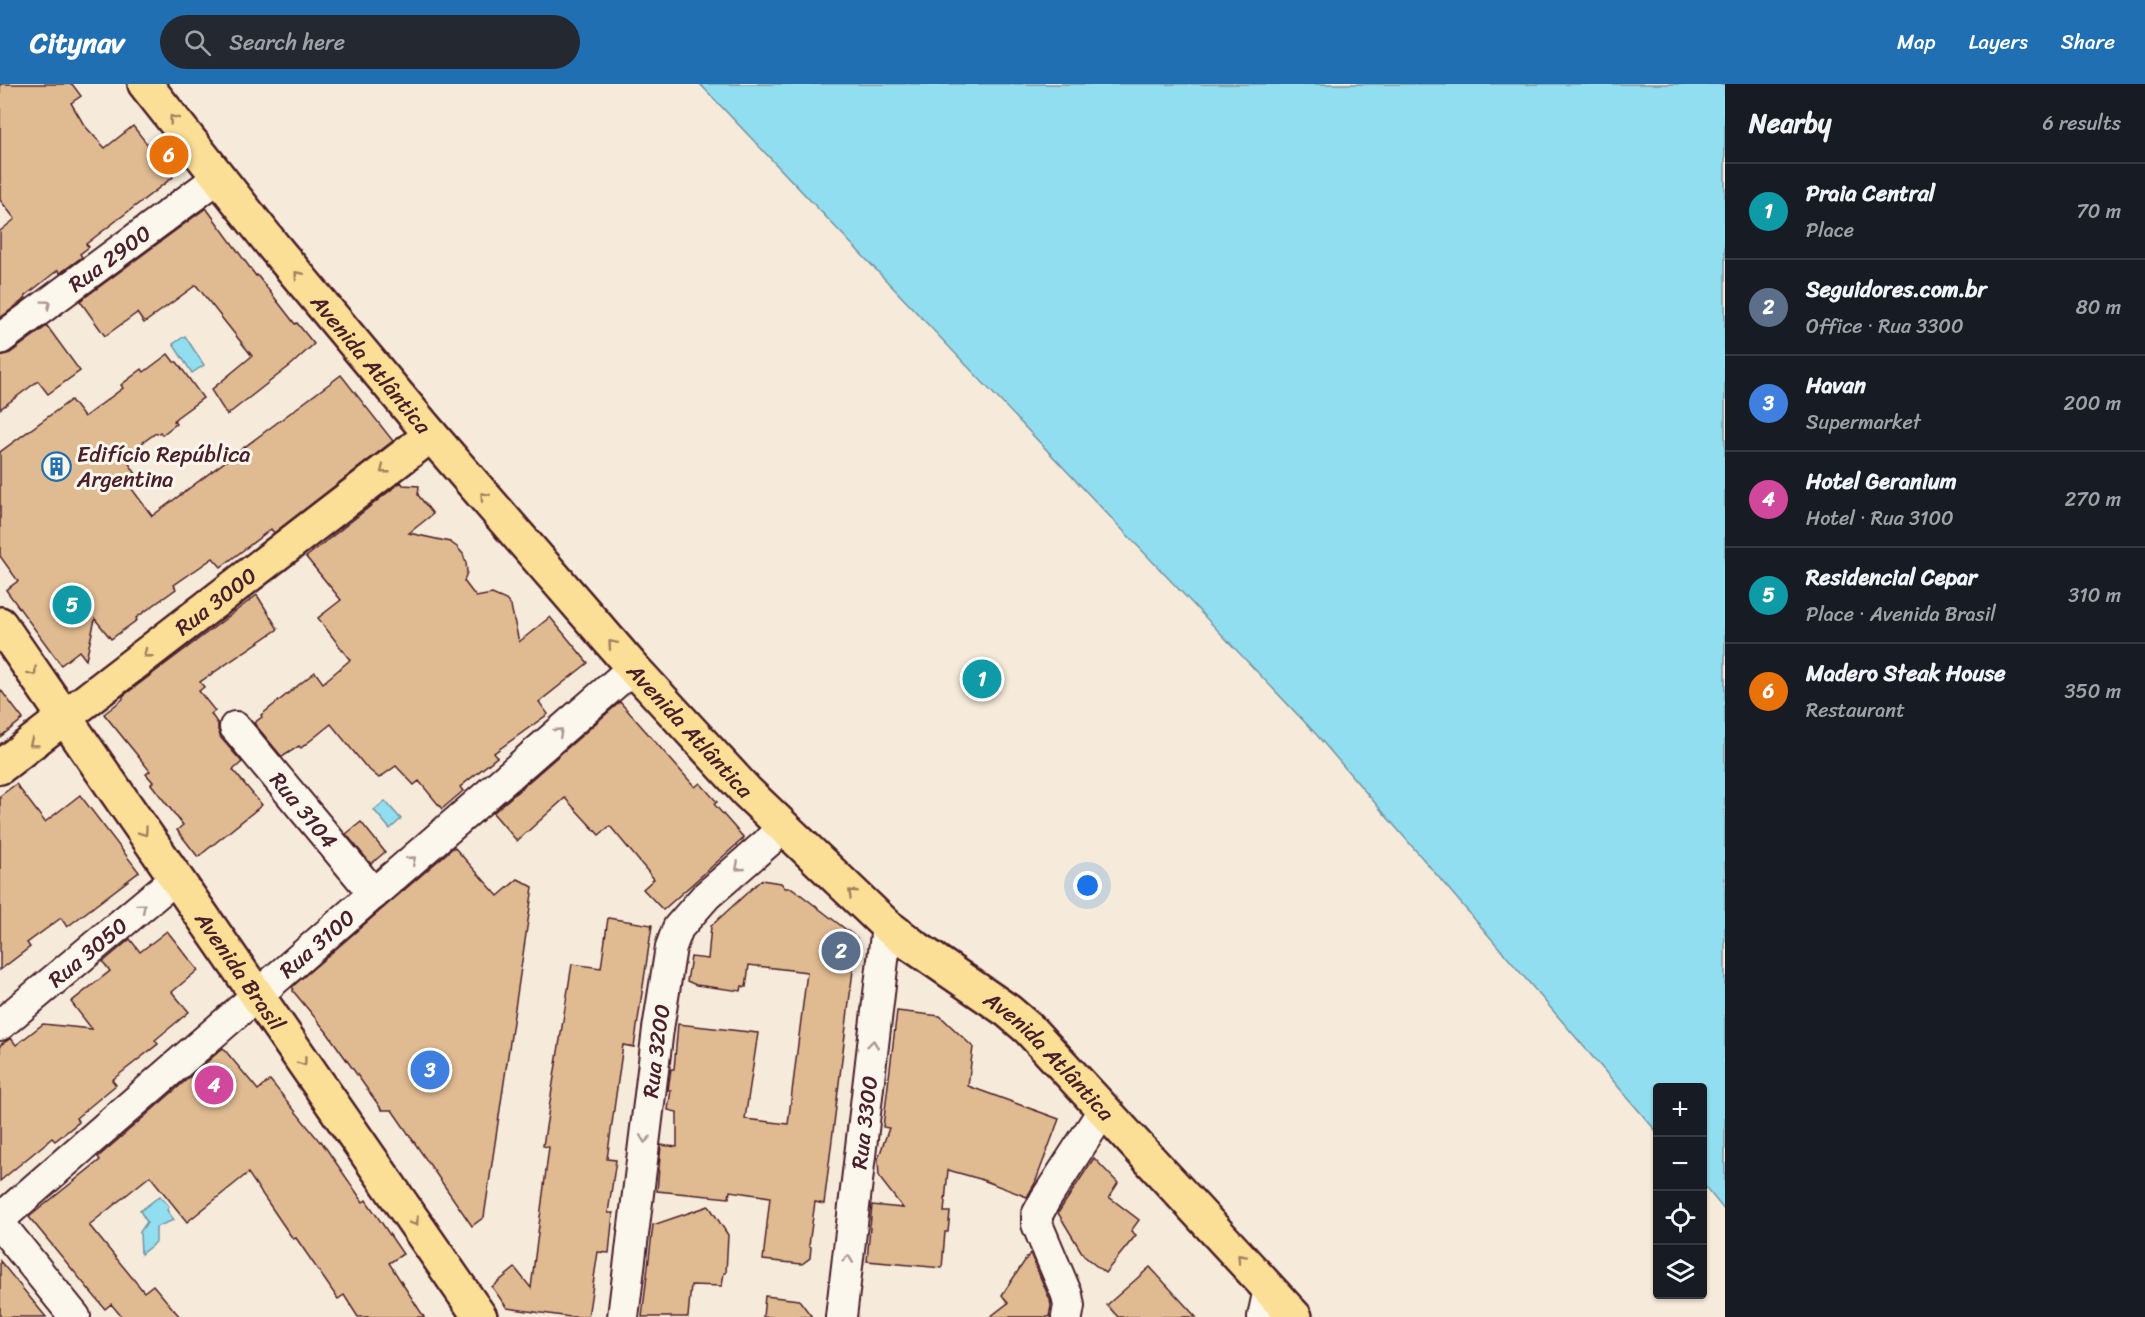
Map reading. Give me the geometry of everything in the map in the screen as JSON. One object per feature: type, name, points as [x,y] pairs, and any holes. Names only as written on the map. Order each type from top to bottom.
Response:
[{"type":"main road","name":"Avenida Atlântica","points":[[145,84],[274,247],[431,435],[633,668],[782,827],[887,926],[1008,1011],[1029,1029],[1104,1109],[1266,1303],[1295,1317]]},
{"type":"main road","name":"Rua 3000","points":[[0,767],[431,435]]},
{"type":"main road","name":"Avenida Brasil","points":[[4,637],[65,718],[480,1317]]},
{"type":"street","name":"Rua 2900","points":[[0,339],[219,177]]},
{"type":"street","name":"Rua 3100","points":[[0,1219],[633,668]]},
{"type":"street","name":"Rua 3104","points":[[235,727],[374,894]]},
{"type":"street","name":"Rua 3200","points":[[622,1317],[658,1029],[671,947],[678,928],[706,896],[782,827]]},
{"type":"street","name":"Rua 3050","points":[[0,1025],[176,878]]},
{"type":"street","name":"Rua 3300","points":[[841,1317],[887,926]]},
{"type":"street","points":[[1067,1317],[1069,1306],[1067,1295],[1037,1224],[1037,1215],[1104,1109]]},
{"type":"street","points":[[0,1224],[75,1317]]},
{"type":"water","points":[[700,84],[1725,84],[1725,1211],[1707,1189],[1707,1083],[1653,1083],[1653,1127],[1315,733]]},
{"type":"water","points":[[185,336],[204,365],[192,373],[173,344]]},
{"type":"water","points":[[385,801],[401,819],[390,829],[374,810]]},
{"type":"water","points":[[160,1196],[169,1206],[167,1210],[174,1220],[156,1227],[156,1242],[141,1254],[140,1232],[147,1222],[140,1211]]},
{"type":"building","points":[[0,84],[72,84],[81,96],[71,103],[84,125],[105,148],[133,126],[173,177],[86,244],[89,247],[80,254],[82,257],[60,273],[58,270],[0,318],[0,231],[15,219],[0,200]]},
{"type":"building","points":[[206,208],[256,276],[314,344],[227,415],[211,390],[252,356],[196,285],[144,323],[137,313],[105,336],[80,301]]},
{"type":"building","points":[[47,326],[80,371],[48,394],[38,381],[0,409],[0,356],[10,353]]},
{"type":"building","points":[[168,354],[174,362],[177,362],[203,398],[176,418],[174,421],[176,424],[162,435],[160,432],[156,433],[124,456],[136,474],[126,481],[152,516],[341,375],[393,441],[274,533],[271,529],[221,567],[213,558],[174,585],[176,589],[111,639],[95,619],[86,660],[79,651],[61,665],[6,590],[18,581],[0,556],[0,452],[71,400],[84,417],[123,388],[121,385],[142,369],[144,372]]},
{"type":"building","points":[[401,482],[403,485],[419,486],[418,495],[433,514],[409,533],[450,542],[457,547],[466,563],[467,572],[464,581],[476,597],[492,594],[506,600],[511,606],[519,642],[550,617],[588,663],[539,702],[548,714],[494,753],[497,757],[460,787],[463,791],[442,809],[419,781],[414,785],[396,766],[379,778],[366,767],[331,724],[301,748],[299,746],[282,757],[254,723],[315,672],[323,683],[350,660],[318,618],[341,600],[306,557]]},
{"type":"building","points":[[257,595],[278,629],[200,682],[204,687],[199,691],[215,711],[211,714],[218,724],[221,738],[242,762],[233,770],[262,805],[198,857],[177,830],[183,825],[151,784],[153,782],[146,774],[150,771],[104,714],[123,699],[123,696]]},
{"type":"building","points":[[0,689],[23,719],[0,737]]},
{"type":"building","points":[[620,702],[695,787],[700,783],[717,802],[714,804],[744,838],[663,910],[643,889],[654,879],[610,826],[599,835],[565,798],[517,841],[493,813]]},
{"type":"building","points":[[16,784],[45,822],[80,795],[139,872],[67,927],[61,918],[27,943],[30,947],[0,970],[0,796]]},
{"type":"building","points":[[361,822],[385,852],[371,864],[346,834]]},
{"type":"building","points":[[454,847],[498,896],[518,879],[533,887],[484,1217],[472,1226],[392,1110],[382,1110],[326,1031],[293,991],[293,986]]},
{"type":"building","points":[[761,880],[781,883],[785,888],[792,888],[857,938],[824,1204],[815,1202],[809,1245],[811,1247],[810,1258],[802,1264],[763,1260],[770,1197],[730,1191],[729,1198],[657,1191],[661,1145],[677,1147],[677,1112],[668,1110],[671,1090],[668,1090],[671,1069],[674,1069],[678,1024],[758,1033],[745,1119],[788,1124],[807,972],[749,965],[746,987],[742,986],[741,991],[696,985],[687,981],[691,957],[708,959],[711,926]]},
{"type":"building","points":[[608,918],[652,925],[634,1047],[623,1045],[607,1159],[616,1160],[608,1213],[613,1213],[609,1253],[598,1252],[588,1317],[570,1317],[507,1308],[492,1287],[515,1268],[531,1288],[549,1147],[543,1146],[572,964],[601,968]]},
{"type":"building","points":[[167,931],[198,970],[172,992],[189,1012],[155,1040],[158,1044],[112,1080],[116,1085],[76,1118],[79,1122],[55,1141],[52,1138],[0,1181],[0,1045],[11,1038],[16,1045],[43,1024],[92,1029],[71,1002],[110,971],[103,962],[130,939],[140,952]]},
{"type":"building","points":[[897,1011],[940,1016],[973,1047],[968,1086],[1059,1119],[1035,1183],[1027,1197],[980,1179],[948,1170],[944,1212],[950,1212],[948,1232],[945,1232],[942,1268],[867,1261],[872,1205],[903,1208],[879,1177],[878,1159],[889,1128],[883,1127]]},
{"type":"building","points":[[223,1048],[258,1090],[270,1080],[321,1141],[363,1202],[366,1200],[403,1254],[389,1263],[424,1317],[358,1317],[344,1295],[338,1299],[248,1173],[187,1222],[150,1176],[89,1225],[144,1292],[153,1285],[180,1317],[122,1317],[111,1304],[105,1309],[29,1217],[100,1160],[98,1157]]},
{"type":"building","points":[[1094,1158],[1118,1183],[1109,1197],[1139,1220],[1131,1231],[1136,1235],[1105,1273],[1084,1256],[1058,1213]]},
{"type":"building","points":[[709,1206],[728,1235],[726,1273],[724,1273],[722,1286],[691,1285],[688,1317],[642,1317],[653,1225]]},
{"type":"building","points":[[1030,1253],[1050,1300],[1049,1317],[990,1317],[1008,1303],[1002,1295]]},
{"type":"building","points":[[0,1261],[46,1317],[0,1317]]},
{"type":"building","points":[[1150,1267],[1196,1317],[1118,1317],[1107,1305]]},
{"type":"building","points":[[765,1296],[799,1300],[812,1317],[763,1317]]},
{"type":"place","name":"Madero Steak House","points":[[169,155]]},
{"type":"place","name":"Edifício República Argentina","points":[[56,467]]},
{"type":"place","name":"Residencial Cepar","points":[[72,605]]},
{"type":"place","name":"Praia Central","points":[[982,679]]},
{"type":"place","name":"Seguidores.com.br","points":[[841,951]]},
{"type":"place","name":"Havan","points":[[430,1070]]},
{"type":"place","name":"Hotel Geranium","points":[[214,1085]]}]
